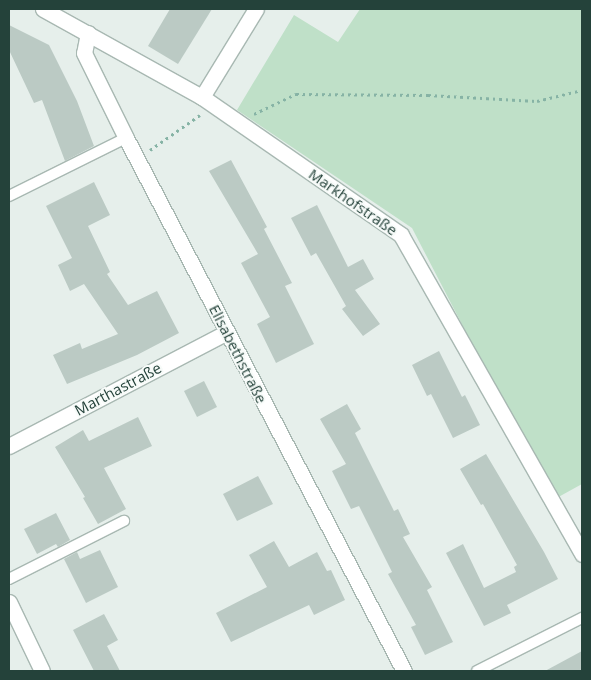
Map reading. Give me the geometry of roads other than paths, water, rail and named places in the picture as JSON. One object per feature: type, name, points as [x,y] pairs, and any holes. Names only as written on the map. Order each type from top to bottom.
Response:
[{"type":"street","name":"Markhofstraße","points":[[43,9],[215,105],[401,235],[582,554]]},
{"type":"street","points":[[202,97],[256,9]]},
{"type":"street","name":"Elisabethstraße","points":[[88,33],[84,53],[126,138],[404,671]]},
{"type":"street","name":"Marthastraße","points":[[9,446],[227,332]]},
{"type":"street","points":[[9,602],[42,671]]},
{"type":"lane","points":[[9,196],[126,138]]},
{"type":"lane","points":[[9,579],[124,521]]},
{"type":"lane","points":[[477,671],[582,618]]}]
